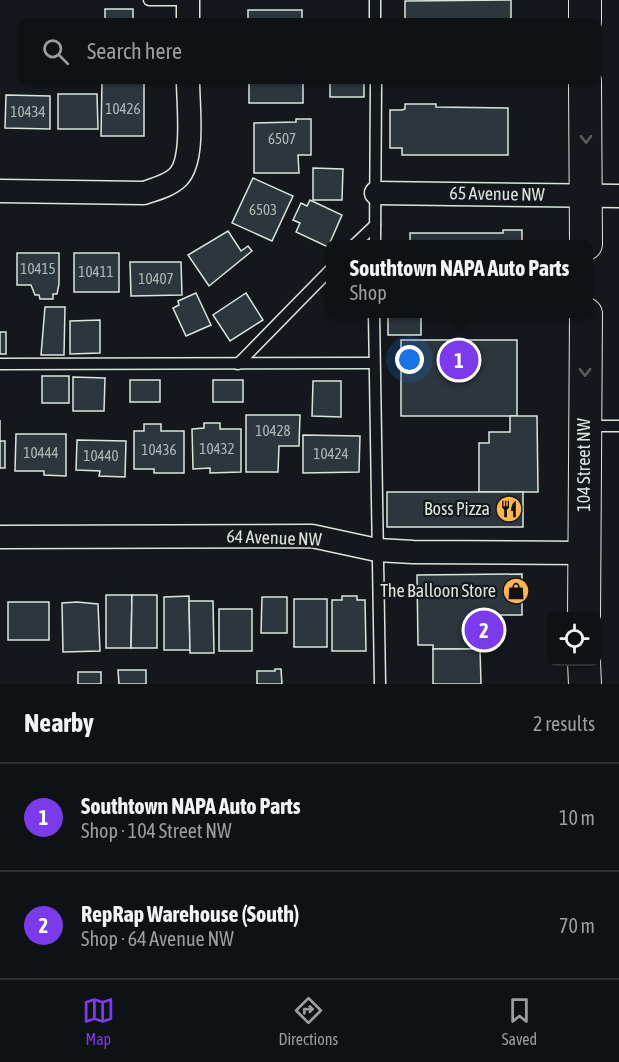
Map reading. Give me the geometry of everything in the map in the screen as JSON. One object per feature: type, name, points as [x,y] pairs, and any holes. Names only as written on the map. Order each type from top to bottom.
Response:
[{"type":"main road","points":[[585,0],[585,18]]},
{"type":"main road","points":[[585,84],[586,240]]},
{"type":"main road","name":"104 Street NW","points":[[584,612],[585,318]]},
{"type":"main road","points":[[584,666],[585,684]]},
{"type":"street","points":[[188,0],[188,18]]},
{"type":"street","points":[[0,191],[144,193],[162,187],[178,176],[186,159],[188,84]]},
{"type":"street","name":"65 Avenue NW","points":[[376,193],[619,196]]},
{"type":"street","name":"64 Avenue NW","points":[[0,537],[312,536],[377,550],[584,553]]},
{"type":"lane","points":[[149,0],[188,0]]},
{"type":"lane","points":[[375,0],[375,18]]},
{"type":"lane","points":[[375,84],[375,240]]},
{"type":"lane","points":[[359,240],[375,225]]},
{"type":"lane","points":[[238,364],[326,274]]},
{"type":"lane","points":[[374,318],[380,684]]},
{"type":"lane","points":[[0,364],[374,363]]},
{"type":"lane","points":[[585,426],[619,426]]},
{"type":"building","points":[[511,0],[511,18],[405,18],[405,1]]},
{"type":"building","points":[[105,9],[133,9],[133,18],[105,18]]},
{"type":"building","points":[[248,10],[302,10],[302,18],[248,18]]},
{"type":"building","points":[[102,84],[144,84],[144,136],[101,136]]},
{"type":"building","points":[[249,84],[303,84],[303,103],[249,103]]},
{"type":"building","points":[[330,84],[364,84],[364,97],[330,97]]},
{"type":"building","points":[[58,94],[97,94],[98,129],[58,129]]},
{"type":"building","points":[[6,95],[50,96],[50,129],[5,128]]},
{"type":"building","points":[[405,104],[508,108],[508,155],[402,155],[402,148],[390,148],[390,110],[405,109]]},
{"type":"building","points":[[296,119],[311,119],[311,155],[298,155],[299,173],[254,173],[254,123],[296,122]]},
{"type":"building","points":[[313,168],[343,169],[342,200],[313,200]]},
{"type":"building","points":[[253,178],[293,196],[272,241],[232,223]]},
{"type":"building","points":[[310,200],[342,215],[331,240],[326,240],[326,246],[296,232],[300,223],[293,220],[301,203],[307,206]]},
{"type":"building","points":[[503,230],[522,230],[522,240],[410,240],[410,233],[503,233]]},
{"type":"building","points":[[228,231],[241,251],[248,246],[252,251],[209,286],[188,255]]},
{"type":"building","points":[[17,253],[59,253],[59,284],[57,294],[53,294],[53,299],[40,299],[39,295],[35,295],[31,285],[17,285]]},
{"type":"building","points":[[74,253],[119,253],[119,292],[74,292]]},
{"type":"building","points":[[130,262],[181,262],[182,295],[131,296]]},
{"type":"building","points":[[196,293],[211,325],[186,336],[173,308],[179,305],[178,301]]},
{"type":"building","points":[[246,293],[263,320],[230,341],[213,315]]},
{"type":"building","points":[[45,307],[65,307],[64,355],[41,355]]},
{"type":"building","points":[[388,318],[421,318],[421,335],[388,335]]},
{"type":"building","points":[[100,320],[100,353],[70,354],[70,321]]},
{"type":"building","points":[[0,332],[6,332],[6,354],[0,354]]},
{"type":"building","points":[[401,340],[517,340],[517,416],[401,416]]},
{"type":"building","points":[[42,376],[69,376],[69,403],[42,403]]},
{"type":"building","points":[[73,377],[105,378],[104,411],[73,411]]},
{"type":"building","points":[[130,380],[160,380],[160,402],[130,402]]},
{"type":"building","points":[[213,380],[243,380],[243,402],[213,402]]},
{"type":"building","points":[[313,381],[341,381],[341,417],[312,416]]},
{"type":"building","points":[[246,415],[300,415],[299,446],[279,446],[278,472],[246,472]]},
{"type":"building","points":[[510,416],[537,416],[538,492],[479,492],[479,443],[489,443],[489,432],[510,432]]},
{"type":"building","points":[[204,423],[220,423],[220,429],[241,429],[241,472],[210,473],[210,468],[193,469],[192,429],[204,428]]},
{"type":"building","points":[[144,424],[161,424],[161,431],[184,431],[184,473],[154,473],[154,469],[134,469],[134,431],[144,431]]},
{"type":"building","points":[[16,434],[66,434],[66,476],[44,475],[44,471],[15,471]]},
{"type":"building","points":[[303,435],[360,436],[359,472],[303,473]]},
{"type":"building","points":[[77,440],[126,441],[125,477],[99,476],[100,471],[76,470]]},
{"type":"building","points":[[0,441],[5,441],[5,468],[0,468]]},
{"type":"building","points":[[387,492],[523,492],[523,527],[387,527]]},
{"type":"building","points":[[522,574],[522,615],[493,615],[493,649],[433,649],[433,645],[418,645],[417,575]]},
{"type":"building","points":[[106,595],[132,595],[131,648],[106,648]]},
{"type":"building","points":[[132,595],[157,595],[157,648],[131,648]]},
{"type":"building","points":[[189,596],[190,650],[164,650],[164,597]]},
{"type":"building","points":[[342,596],[357,596],[357,600],[365,600],[366,651],[332,651],[332,600],[342,600]]},
{"type":"building","points":[[262,597],[287,597],[287,633],[261,633]]},
{"type":"building","points":[[294,599],[327,599],[327,647],[294,647]]},
{"type":"building","points":[[189,601],[213,601],[214,653],[190,653]]},
{"type":"building","points":[[8,602],[49,602],[49,640],[8,640]]},
{"type":"building","points":[[62,603],[98,604],[100,651],[63,652]]},
{"type":"building","points":[[219,609],[252,609],[252,651],[219,651]]},
{"type":"building","points":[[433,649],[480,649],[481,684],[433,684]]},
{"type":"building","points":[[275,669],[281,669],[282,684],[257,684],[257,671],[275,671]]},
{"type":"building","points":[[118,670],[146,670],[146,684],[119,684]]},
{"type":"building","points":[[78,672],[101,672],[101,684],[78,684]]},
{"type":"place","name":"Southtown NAPA Auto Parts","points":[[459,360]]},
{"type":"place","name":"Boss Pizza","points":[[509,509]]},
{"type":"place","name":"The Balloon Store","points":[[516,591]]},
{"type":"place","name":"RepRap Warehouse (South)","points":[[484,630]]}]
